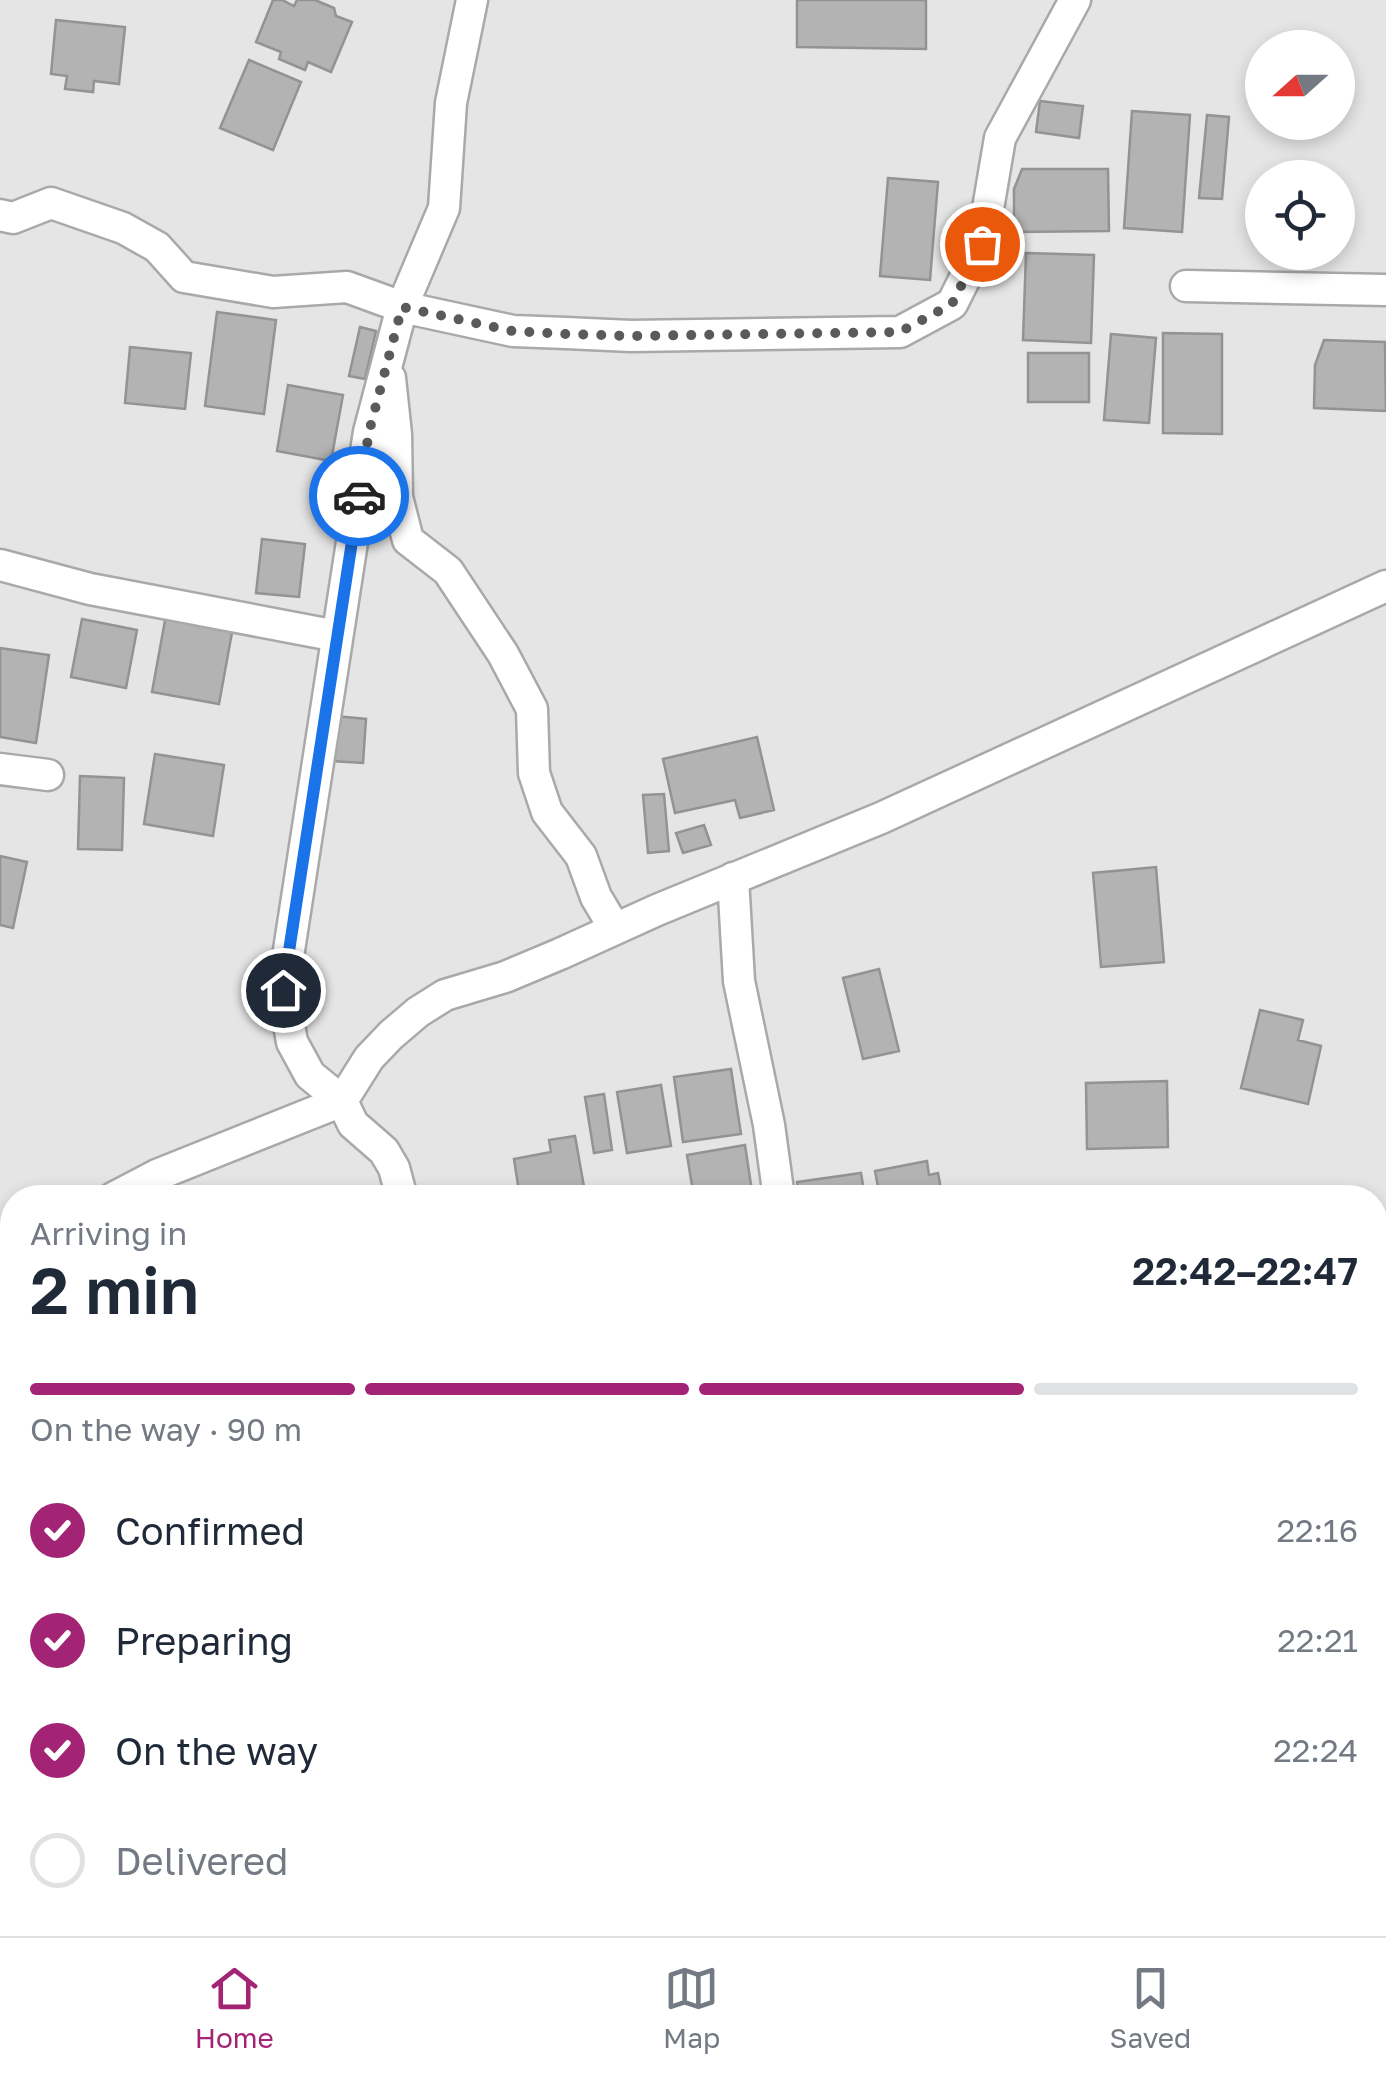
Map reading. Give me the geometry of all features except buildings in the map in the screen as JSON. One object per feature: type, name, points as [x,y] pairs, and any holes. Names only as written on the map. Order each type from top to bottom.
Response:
[{"type":"street","points":[[399,1185],[384,1151],[353,1124],[342,1101],[310,1075],[292,1042],[283,990],[369,432],[402,307],[444,208],[451,103],[472,0]]},
{"type":"street","points":[[0,215],[14,218],[51,203],[123,228],[157,247],[184,277],[273,292],[347,287],[402,307],[512,331],[631,336],[900,332],[952,304],[982,244],[1000,138],[1075,0]]},
{"type":"street","points":[[1186,286],[1386,290]]},
{"type":"street","points":[[388,362],[396,434],[397,497],[408,540],[448,571],[503,654],[532,708],[534,773],[547,812],[581,856],[596,896],[616,928]]},
{"type":"street","points":[[0,565],[90,589],[337,636]]},
{"type":"street","points":[[140,1185],[157,1174],[342,1101],[369,1058],[391,1035],[445,995],[505,977],[882,818],[1386,586]]},
{"type":"street","points":[[0,769],[48,775]]},
{"type":"street","points":[[733,878],[738,981],[778,1185]]},
{"type":"way so far","points":[[359,496],[369,432],[402,307],[512,331],[566,334],[900,332],[952,304],[982,244]]},
{"type":"route","points":[[283,990],[359,496]]}]
